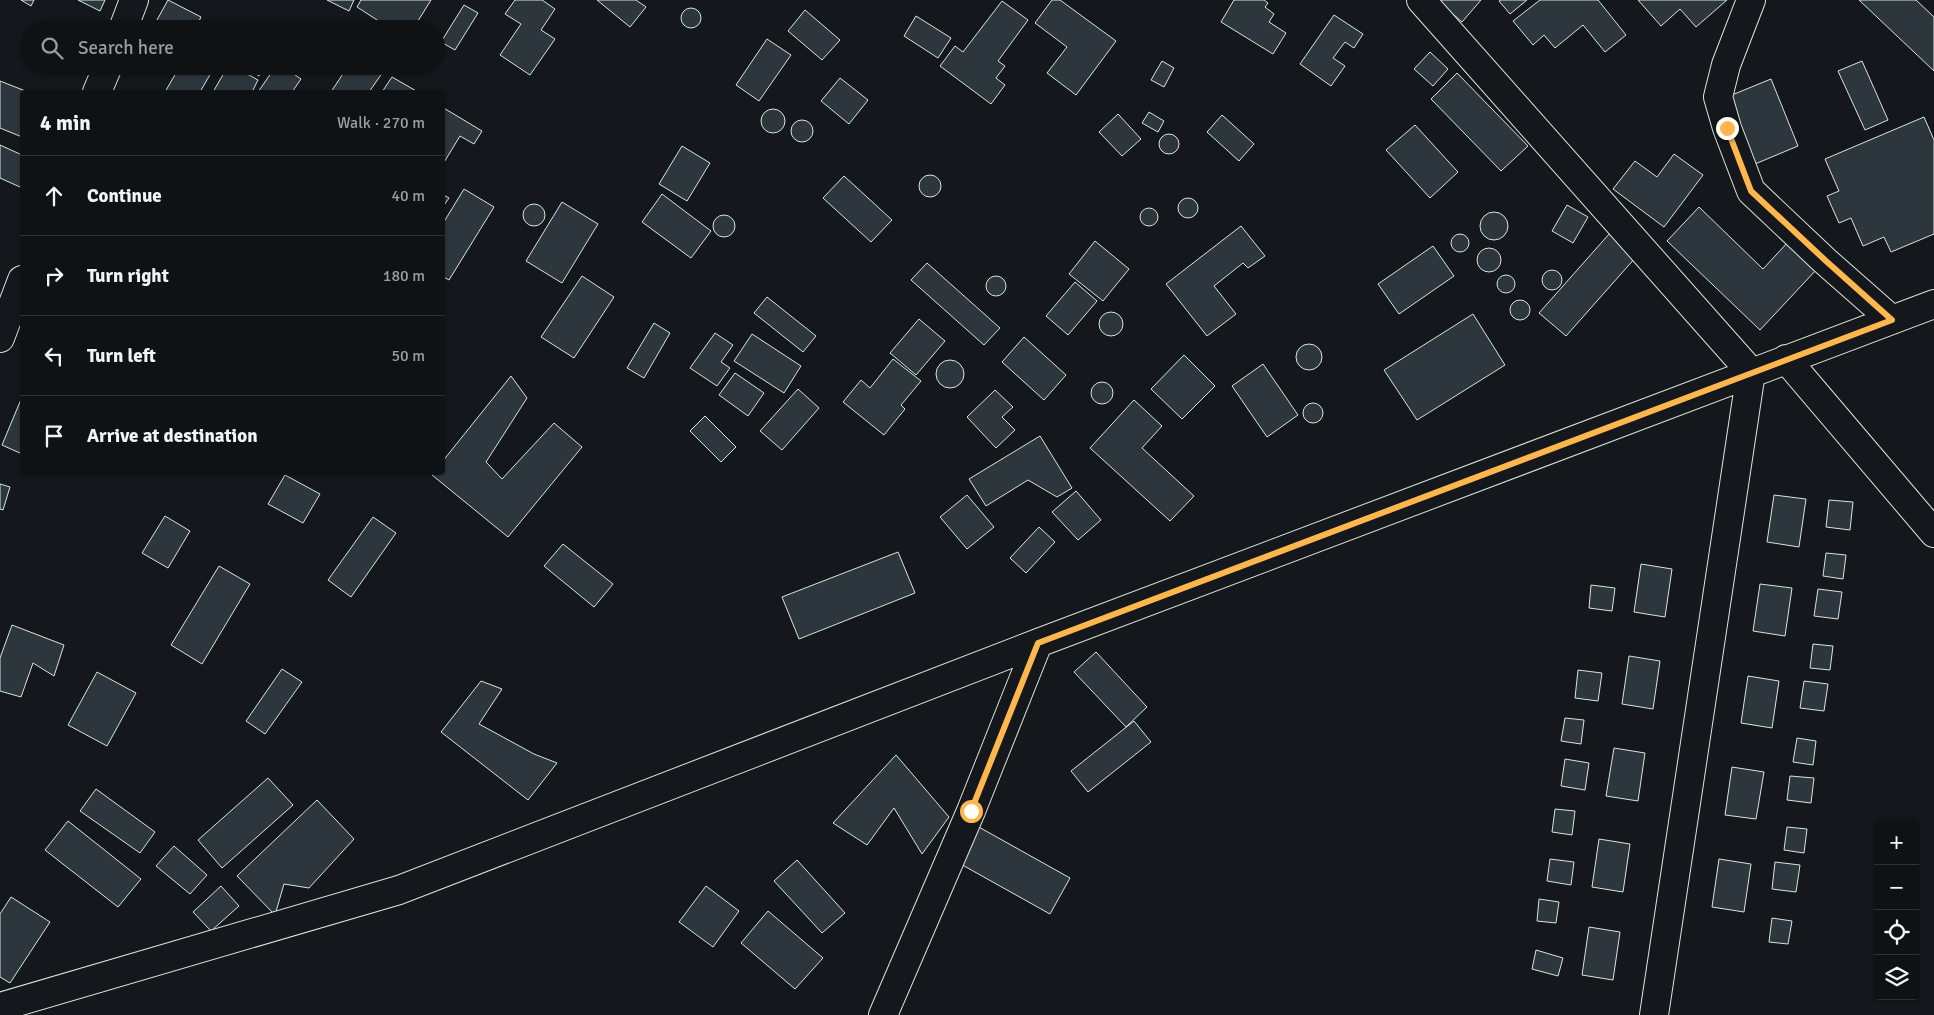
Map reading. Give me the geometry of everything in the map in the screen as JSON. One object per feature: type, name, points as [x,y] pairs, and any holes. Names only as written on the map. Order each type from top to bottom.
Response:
[{"type":"street","points":[[126,20],[134,0]]},
{"type":"street","points":[[1421,0],[1751,372]]},
{"type":"street","points":[[1751,0],[1726,65],[1718,97],[1727,128],[1751,191],[1892,320]]},
{"type":"street","points":[[98,90],[104,75]]},
{"type":"street","points":[[0,338],[20,285]]},
{"type":"street","points":[[0,1007],[399,890],[1038,643],[1934,304]]},
{"type":"street","points":[[1786,359],[1934,533]]},
{"type":"street","points":[[1654,1015],[1751,372]]},
{"type":"street","points":[[883,1015],[971,811],[1038,643]]},
{"type":"building","points":[[21,0],[34,0],[31,6]]},
{"type":"building","points":[[78,0],[105,0],[100,11]]},
{"type":"building","points":[[168,0],[201,17],[200,20],[157,20]]},
{"type":"building","points":[[327,0],[354,0],[349,11]]},
{"type":"building","points":[[361,0],[431,0],[419,20],[377,20],[357,7]]},
{"type":"building","points":[[515,0],[542,0],[555,9],[541,30],[555,39],[530,75],[500,55],[521,24],[505,14]]},
{"type":"building","points":[[597,0],[636,0],[646,7],[630,27]]},
{"type":"building","points":[[1052,0],[1060,0],[1116,41],[1076,95],[1047,73],[1067,47],[1035,23]]},
{"type":"building","points":[[1234,0],[1264,0],[1268,3],[1265,7],[1274,14],[1269,22],[1286,33],[1273,54],[1221,22]]},
{"type":"building","points":[[1437,0],[1481,0],[1462,22]]},
{"type":"building","points":[[1527,0],[1510,14],[1499,1]]},
{"type":"building","points":[[1540,0],[1598,0],[1626,35],[1605,52],[1583,25],[1555,48],[1544,35],[1533,45],[1513,21]]},
{"type":"building","points":[[1638,0],[1727,0],[1696,27],[1680,9],[1661,26]]},
{"type":"building","points":[[1859,0],[1916,0],[1934,17],[1934,71]]},
{"type":"building","points":[[1002,1],[1028,20],[998,61],[1005,66],[996,78],[1005,85],[991,104],[940,66],[955,46],[963,52]]},
{"type":"building","points":[[464,5],[478,13],[455,50],[445,44],[445,36]]},
{"type":"building","points":[[691,8],[698,11],[701,18],[698,25],[691,28],[684,25],[681,18],[684,11]]},
{"type":"building","points":[[805,10],[840,40],[822,60],[788,31]]},
{"type":"building","points":[[1334,15],[1363,34],[1354,48],[1345,42],[1333,58],[1345,66],[1331,86],[1300,64]]},
{"type":"building","points":[[916,16],[951,38],[938,58],[904,36]]},
{"type":"building","points":[[767,39],[791,55],[759,101],[736,85]]},
{"type":"building","points":[[1430,52],[1448,69],[1433,86],[1414,69]]},
{"type":"building","points":[[1162,61],[1174,68],[1164,87],[1151,80]]},
{"type":"building","points":[[1862,61],[1888,120],[1865,130],[1838,71]]},
{"type":"building","points":[[1457,73],[1528,146],[1501,171],[1431,99]]},
{"type":"building","points":[[175,75],[210,75],[201,90],[166,90]]},
{"type":"building","points":[[223,75],[249,75],[258,80],[253,90],[214,90]]},
{"type":"building","points":[[270,75],[295,75],[301,79],[293,90],[259,90]]},
{"type":"building","points":[[342,75],[381,75],[370,90],[332,90]]},
{"type":"building","points":[[392,77],[415,90],[383,90]]},
{"type":"building","points":[[840,78],[868,100],[849,124],[821,101]]},
{"type":"building","points":[[1771,79],[1798,146],[1755,164],[1727,97]]},
{"type":"building","points":[[0,81],[23,90],[20,90],[20,136],[0,128]]},
{"type":"building","points":[[445,109],[482,131],[474,144],[460,136],[445,161]]},
{"type":"building","points":[[773,109],[781,113],[785,121],[781,129],[773,133],[765,129],[761,121],[765,113]]},
{"type":"building","points":[[1149,112],[1164,121],[1158,132],[1142,123]]},
{"type":"building","points":[[1118,114],[1141,139],[1122,156],[1099,132]]},
{"type":"building","points":[[1222,115],[1254,144],[1239,161],[1207,132]]},
{"type":"building","points":[[1924,117],[1934,140],[1934,234],[1891,252],[1884,237],[1863,246],[1851,218],[1839,223],[1827,196],[1839,191],[1825,159]]},
{"type":"building","points":[[802,120],[810,123],[813,131],[810,139],[802,142],[794,139],[791,131],[794,123]]},
{"type":"building","points":[[1415,125],[1458,172],[1430,198],[1386,150]]},
{"type":"building","points":[[1169,134],[1176,137],[1179,144],[1176,151],[1169,154],[1162,151],[1159,144],[1162,137]]},
{"type":"building","points":[[0,145],[20,154],[20,187],[0,178]]},
{"type":"building","points":[[682,146],[710,163],[687,201],[659,184]]},
{"type":"building","points":[[1674,154],[1703,175],[1664,227],[1613,189],[1635,161],[1657,177]]},
{"type":"building","points":[[930,175],[938,178],[941,186],[938,194],[930,197],[922,194],[919,186],[922,178]]},
{"type":"building","points":[[844,176],[892,220],[871,242],[823,198]]},
{"type":"building","points":[[464,189],[494,207],[449,280],[445,278],[445,220]]},
{"type":"building","points":[[662,194],[711,231],[691,258],[642,222]]},
{"type":"building","points":[[445,196],[449,198],[445,204]]},
{"type":"building","points":[[1188,198],[1195,201],[1198,208],[1195,215],[1188,218],[1181,215],[1178,208],[1181,201]]},
{"type":"building","points":[[562,202],[598,224],[562,283],[526,261]]},
{"type":"building","points":[[534,204],[542,207],[545,215],[542,223],[534,226],[526,223],[523,215],[526,207]]},
{"type":"building","points":[[1567,205],[1588,217],[1573,243],[1552,231]]},
{"type":"building","points":[[1699,207],[1763,269],[1789,241],[1817,269],[1760,330],[1667,241]]},
{"type":"building","points":[[1149,208],[1157,213],[1158,217],[1153,225],[1149,226],[1141,221],[1140,217],[1145,209]]},
{"type":"building","points":[[1494,212],[1504,216],[1508,226],[1504,236],[1494,240],[1484,236],[1480,226],[1484,216]]},
{"type":"building","points":[[724,215],[732,218],[735,226],[732,234],[724,237],[716,234],[713,226],[716,218]]},
{"type":"building","points":[[1241,226],[1265,256],[1248,268],[1243,263],[1214,286],[1236,314],[1207,336],[1166,284]]},
{"type":"building","points":[[1610,233],[1636,257],[1566,336],[1539,313]]},
{"type":"building","points":[[1460,234],[1466,237],[1469,243],[1466,249],[1460,252],[1454,249],[1451,243],[1454,237]]},
{"type":"building","points":[[1095,241],[1129,269],[1103,301],[1069,274]]},
{"type":"building","points":[[1433,246],[1454,276],[1399,314],[1378,284]]},
{"type":"building","points":[[1489,248],[1498,251],[1501,260],[1498,269],[1489,272],[1480,269],[1477,260],[1480,251]]},
{"type":"building","points":[[927,263],[1000,328],[984,345],[911,280]]},
{"type":"building","points":[[1552,270],[1559,273],[1562,280],[1559,287],[1552,290],[1545,287],[1542,280],[1545,273]]},
{"type":"building","points":[[1506,275],[1512,278],[1515,284],[1512,290],[1506,293],[1500,290],[1497,284],[1500,278]]},
{"type":"building","points":[[582,276],[614,297],[574,358],[541,337]]},
{"type":"building","points":[[996,276],[1003,279],[1006,286],[1003,293],[996,296],[989,293],[986,286],[989,279]]},
{"type":"building","points":[[1075,282],[1097,301],[1068,335],[1046,316]]},
{"type":"building","points":[[767,297],[816,336],[803,352],[754,313]]},
{"type":"building","points":[[1520,300],[1527,303],[1530,310],[1527,317],[1520,320],[1513,317],[1510,310],[1513,303]]},
{"type":"building","points":[[1111,312],[1116,313],[1122,319],[1122,329],[1116,335],[1111,336],[1106,335],[1100,329],[1099,324],[1100,319],[1106,313]]},
{"type":"building","points":[[1473,314],[1505,365],[1417,420],[1384,370]]},
{"type":"building","points":[[919,319],[945,341],[916,375],[890,353]]},
{"type":"building","points":[[654,323],[670,333],[644,378],[627,368]]},
{"type":"building","points":[[715,333],[733,345],[721,362],[730,368],[717,386],[690,368]]},
{"type":"building","points":[[752,334],[801,366],[784,393],[734,361]]},
{"type":"building","points":[[1024,337],[1066,375],[1044,400],[1002,362]]},
{"type":"building","points":[[1309,344],[1318,348],[1322,357],[1318,366],[1309,370],[1300,366],[1296,357],[1300,348]]},
{"type":"building","points":[[1184,355],[1215,386],[1182,419],[1151,389]]},
{"type":"building","points":[[893,359],[921,381],[901,405],[905,409],[884,435],[843,402],[861,380],[870,388]]},
{"type":"building","points":[[950,360],[960,364],[964,374],[960,384],[950,388],[940,384],[936,374],[940,364]]},
{"type":"building","points":[[1263,364],[1298,415],[1267,437],[1232,386]]},
{"type":"building","points":[[735,373],[764,393],[748,416],[719,395]]},
{"type":"building","points":[[511,376],[527,398],[486,462],[502,479],[554,423],[582,447],[508,537],[432,475],[445,475],[445,458]]},
{"type":"building","points":[[1102,382],[1110,385],[1113,393],[1110,401],[1102,404],[1094,401],[1091,393],[1094,385]]},
{"type":"building","points":[[798,389],[819,408],[782,450],[760,431]]},
{"type":"building","points":[[995,390],[1013,407],[1002,417],[1015,430],[996,448],[967,417]]},
{"type":"building","points":[[1134,400],[1162,426],[1142,448],[1194,496],[1170,521],[1090,448]]},
{"type":"building","points":[[20,402],[20,453],[2,445]]},
{"type":"building","points":[[1313,403],[1320,406],[1323,413],[1320,420],[1313,423],[1306,420],[1303,413],[1306,406]]},
{"type":"building","points":[[705,416],[736,447],[721,462],[690,431]]},
{"type":"building","points":[[1040,436],[1072,488],[1057,497],[1028,480],[986,506],[969,479]]},
{"type":"building","points":[[285,475],[320,494],[303,523],[268,504]]},
{"type":"building","points":[[0,484],[10,487],[3,510],[0,509]]},
{"type":"building","points":[[1076,491],[1101,520],[1078,540],[1052,512]]},
{"type":"building","points":[[967,495],[994,527],[967,549],[940,517]]},
{"type":"building","points":[[1774,495],[1806,499],[1799,547],[1767,542]]},
{"type":"building","points":[[1829,500],[1853,502],[1850,530],[1826,527]]},
{"type":"building","points":[[165,516],[190,531],[168,568],[142,553]]},
{"type":"building","points":[[373,517],[396,533],[351,597],[328,580]]},
{"type":"building","points":[[1039,527],[1055,542],[1026,573],[1010,558]]},
{"type":"building","points":[[563,544],[613,584],[594,607],[544,566]]},
{"type":"building","points":[[898,552],[915,593],[799,639],[782,597]]},
{"type":"building","points":[[1826,553],[1846,555],[1843,579],[1823,576]]},
{"type":"building","points":[[1641,564],[1672,569],[1665,617],[1634,612]]},
{"type":"building","points":[[219,566],[250,584],[202,664],[171,645]]},
{"type":"building","points":[[1760,584],[1792,588],[1785,636],[1753,631]]},
{"type":"building","points":[[1591,585],[1615,588],[1612,611],[1589,608]]},
{"type":"building","points":[[1818,589],[1842,592],[1838,619],[1814,616]]},
{"type":"building","points":[[12,625],[64,645],[54,676],[33,663],[21,697],[0,691],[0,658]]},
{"type":"building","points":[[1813,644],[1833,646],[1830,670],[1810,668]]},
{"type":"building","points":[[1096,652],[1147,707],[1126,727],[1074,672]]},
{"type":"building","points":[[1629,656],[1660,661],[1653,709],[1622,704]]},
{"type":"building","points":[[282,669],[302,682],[265,734],[246,721]]},
{"type":"building","points":[[1578,670],[1602,673],[1598,701],[1575,698]]},
{"type":"building","points":[[97,672],[136,693],[107,746],[68,725]]},
{"type":"building","points":[[1748,676],[1779,681],[1772,728],[1741,723]]},
{"type":"building","points":[[481,681],[502,689],[479,724],[534,754],[557,763],[528,800],[441,732]]},
{"type":"building","points":[[1804,681],[1828,684],[1824,711],[1800,708]]},
{"type":"building","points":[[1565,718],[1584,720],[1581,744],[1561,741]]},
{"type":"building","points":[[1134,721],[1151,742],[1088,792],[1071,771]]},
{"type":"building","points":[[1797,738],[1816,741],[1813,765],[1793,762]]},
{"type":"building","points":[[1614,748],[1645,753],[1638,801],[1606,796]]},
{"type":"building","points":[[896,755],[949,817],[922,854],[894,808],[867,845],[833,823]]},
{"type":"building","points":[[1565,759],[1589,763],[1585,790],[1561,786]]},
{"type":"building","points":[[1732,767],[1764,772],[1756,819],[1725,815]]},
{"type":"building","points":[[1790,776],[1814,778],[1811,803],[1787,800]]},
{"type":"building","points":[[268,778],[293,805],[222,868],[198,840]]},
{"type":"building","points":[[96,789],[155,832],[140,853],[80,811]]},
{"type":"building","points":[[317,800],[354,839],[309,888],[284,884],[275,915],[237,876]]},
{"type":"building","points":[[1555,809],[1575,811],[1572,835],[1552,832]]},
{"type":"building","points":[[68,821],[141,879],[118,907],[45,850]]},
{"type":"building","points":[[977,826],[1070,878],[1050,914],[957,862]]},
{"type":"building","points":[[1787,827],[1807,829],[1804,853],[1784,850]]},
{"type":"building","points":[[1599,839],[1630,844],[1623,892],[1592,887]]},
{"type":"building","points":[[174,846],[207,875],[190,894],[156,866]]},
{"type":"building","points":[[1550,859],[1574,862],[1571,885],[1547,881]]},
{"type":"building","points":[[1719,859],[1751,864],[1744,912],[1712,907]]},
{"type":"building","points":[[797,860],[845,913],[822,933],[774,881]]},
{"type":"building","points":[[1775,862],[1800,865],[1796,892],[1772,889]]},
{"type":"building","points":[[221,886],[239,906],[211,931],[193,912]]},
{"type":"building","points":[[706,886],[739,911],[713,947],[679,922]]},
{"type":"building","points":[[11,897],[50,922],[10,983],[0,977],[0,914]]},
{"type":"building","points":[[1539,899],[1559,902],[1556,923],[1537,921]]},
{"type":"building","points":[[768,911],[823,958],[795,989],[741,943]]},
{"type":"building","points":[[1772,918],[1792,921],[1788,944],[1769,942]]},
{"type":"building","points":[[1589,927],[1620,932],[1613,980],[1582,975]]},
{"type":"building","points":[[1536,950],[1563,958],[1558,976],[1532,969]]},
{"type":"route","points":[[971,811],[1038,643],[1892,320],[1751,191],[1727,128]]}]
